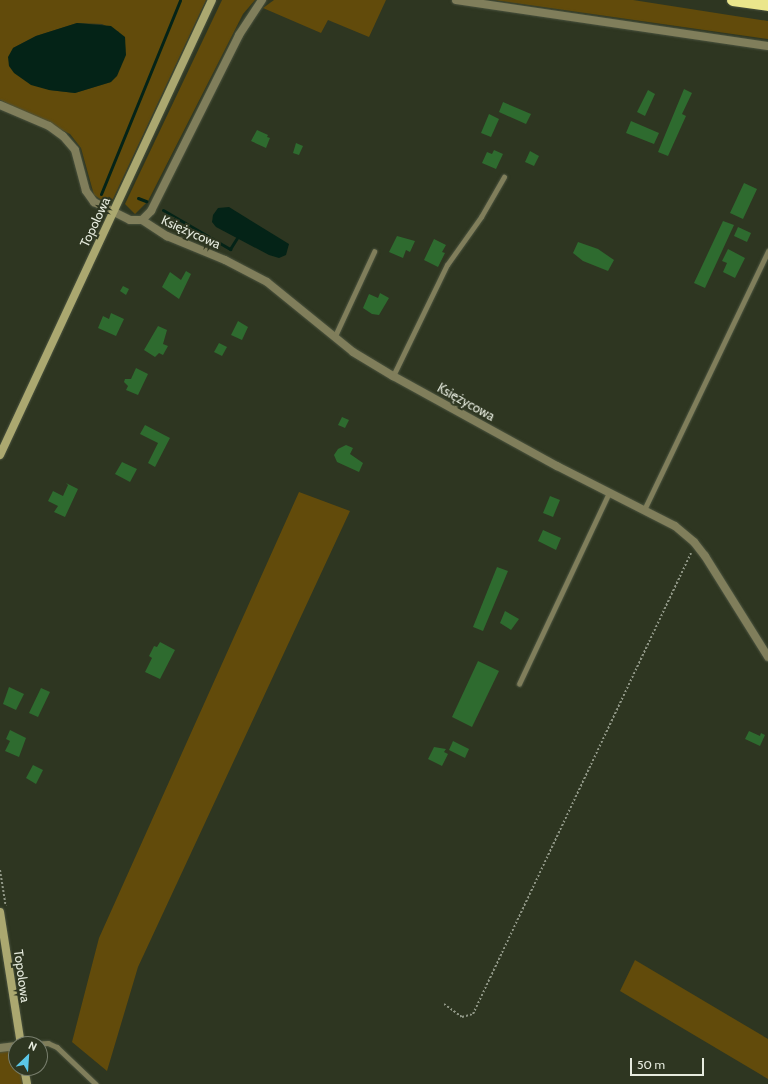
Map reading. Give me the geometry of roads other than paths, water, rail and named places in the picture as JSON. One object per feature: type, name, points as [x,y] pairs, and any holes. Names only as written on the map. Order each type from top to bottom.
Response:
[{"type":"highway","points":[[733,0],[768,5]]},
{"type":"street","name":"Topolowa","points":[[0,454],[212,0]]},
{"type":"street","points":[[142,220],[151,210],[239,35],[262,0]]},
{"type":"street","points":[[456,0],[768,46]]},
{"type":"street","name":"Księżycowa","points":[[0,105],[49,126],[67,139],[79,159],[90,198],[99,206],[134,221],[142,220],[166,236],[211,254],[260,278],[304,310],[353,352],[393,376],[609,493],[675,526],[697,546],[768,657]]},
{"type":"street","name":"Topolowa","points":[[0,912],[1,929],[20,1036]]},
{"type":"lane","points":[[393,376],[447,265],[481,217],[504,177]]},
{"type":"lane","points":[[334,336],[374,252]]},
{"type":"lane","points":[[644,510],[768,252]]},
{"type":"lane","points":[[519,684],[609,493]]},
{"type":"lane","points":[[48,1043],[57,1047],[96,1084]]},
{"type":"waterway","points":[[101,194],[180,0]]},
{"type":"waterway","points":[[138,198],[146,201]]},
{"type":"waterway","points":[[163,210],[230,249],[237,238]]}]
